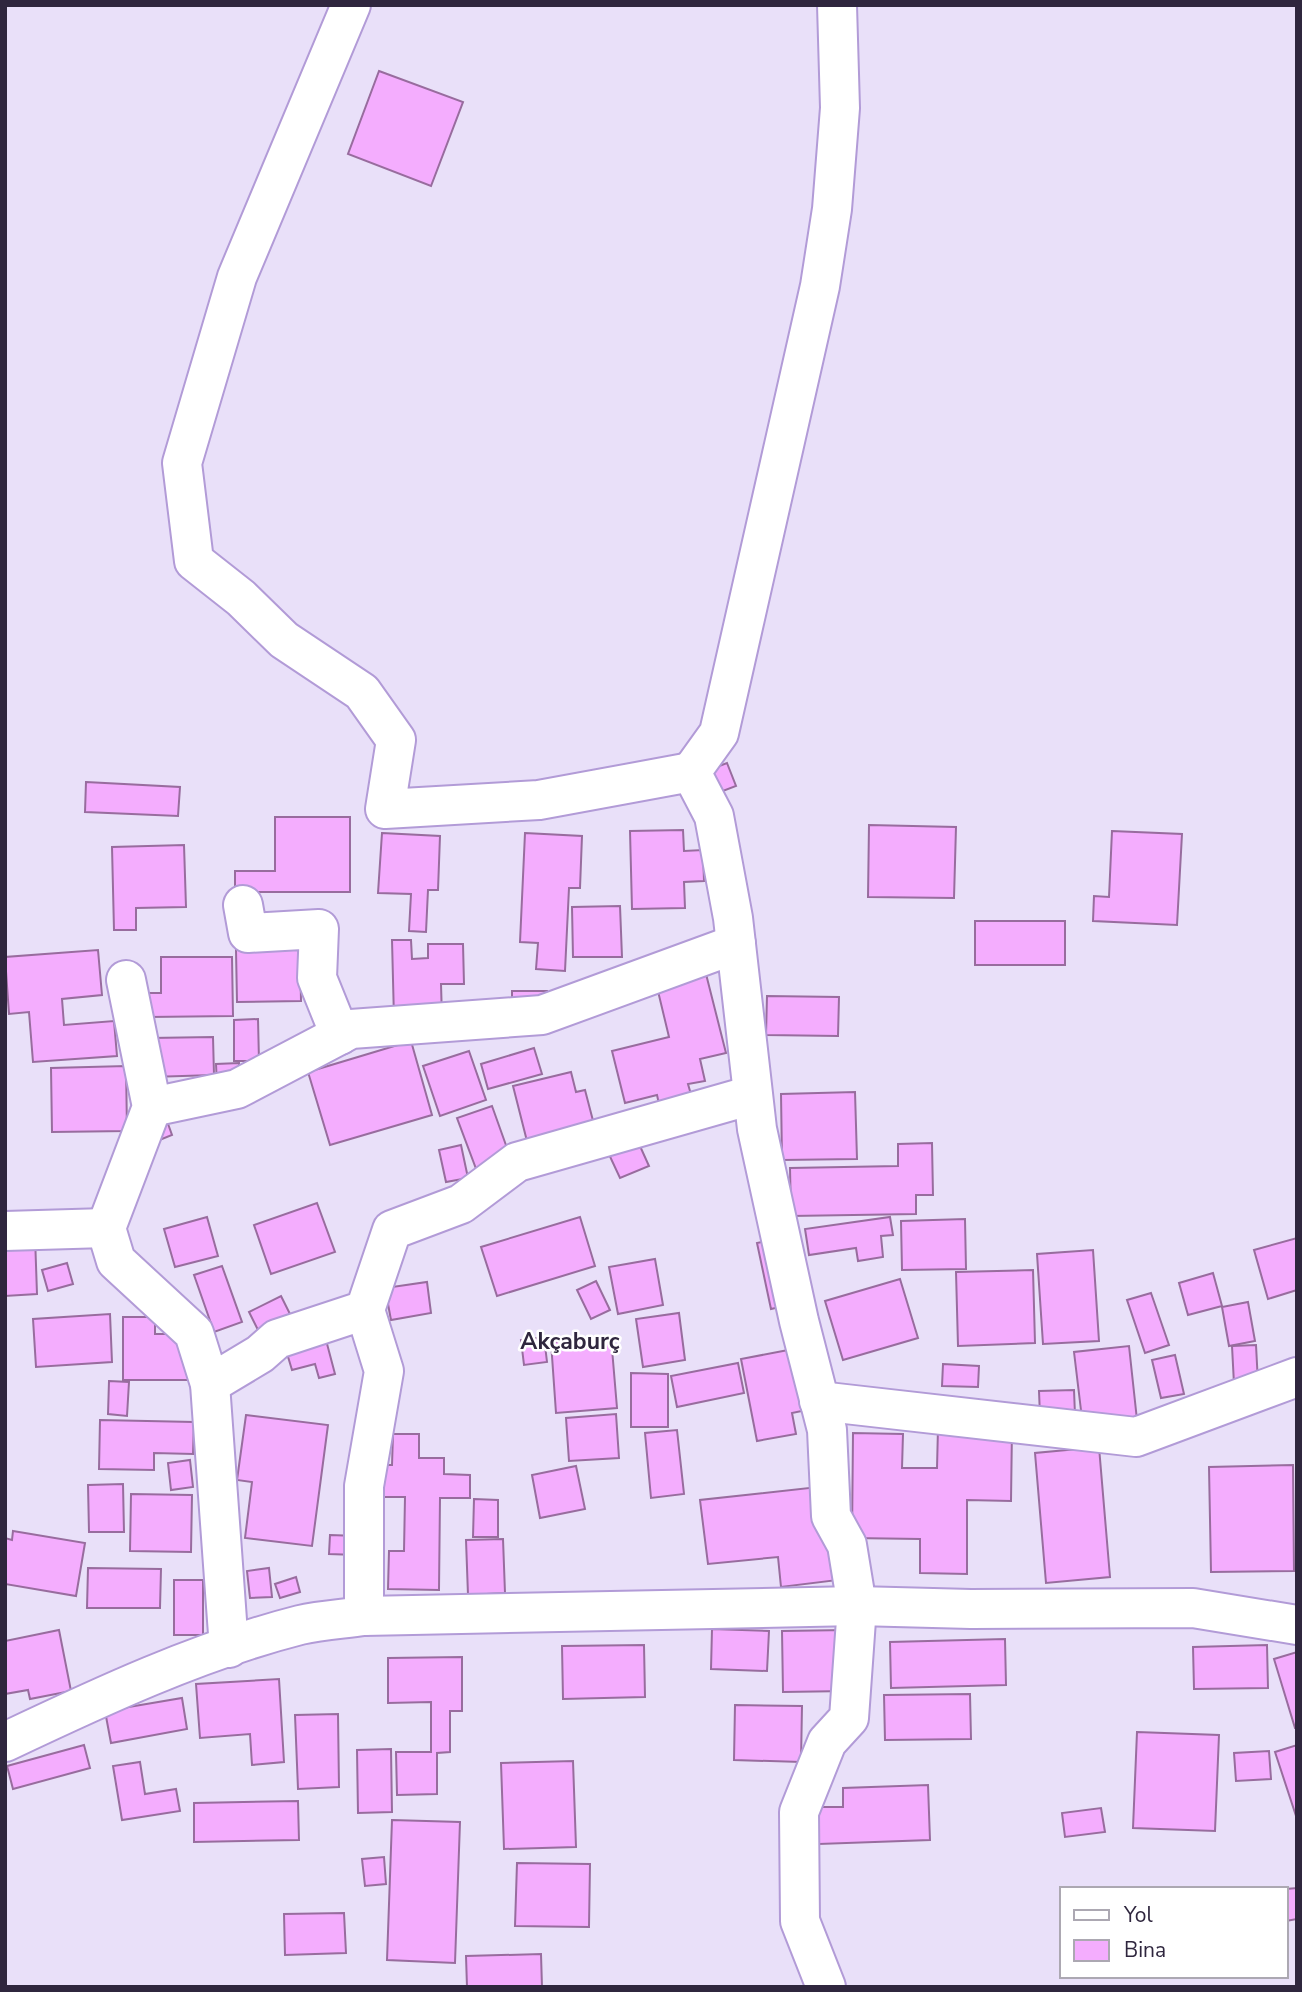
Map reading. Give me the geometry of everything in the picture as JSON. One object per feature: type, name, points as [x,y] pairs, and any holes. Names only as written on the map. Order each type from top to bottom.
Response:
[{"type":"street","points":[[351,5],[237,277],[182,463],[194,561],[241,598],[284,640],[362,692],[396,740],[386,809],[539,800],[691,772],[719,733],[820,286],[832,209],[840,108],[837,5]]},
{"type":"street","points":[[691,772],[714,816],[736,944],[759,1142],[827,1430],[831,1516],[847,1545],[857,1606],[849,1718],[827,1742],[799,1812],[800,1922],[826,1987]]},
{"type":"street","points":[[243,905],[248,933],[319,929],[317,978],[340,1035]]},
{"type":"street","points":[[152,1107],[237,1089],[351,1030],[542,1015],[736,944]]},
{"type":"street","points":[[126,980],[152,1107],[106,1228],[116,1261],[194,1333],[210,1384],[229,1648]]},
{"type":"street","points":[[364,1616],[364,1486],[384,1371],[365,1310],[393,1230],[461,1204],[517,1162],[752,1095]]},
{"type":"street","points":[[5,1231],[106,1228]]},
{"type":"street","points":[[210,1384],[260,1354],[277,1339],[365,1310]]},
{"type":"street","points":[[820,1401],[1136,1437],[1297,1377]]},
{"type":"street","points":[[5,1742],[101,1696],[229,1648],[302,1625],[364,1616],[857,1606],[971,1609],[1193,1608],[1297,1625]]},
{"type":"building","points":[[379,71],[463,102],[431,186],[348,154]]},
{"type":"building","points":[[727,763],[736,786],[715,794],[706,771]]},
{"type":"building","points":[[86,782],[180,787],[178,816],[85,812]]},
{"type":"building","points":[[275,817],[350,817],[350,892],[235,892],[235,871],[275,871]]},
{"type":"building","points":[[869,825],[956,827],[954,898],[868,897]]},
{"type":"building","points":[[683,830],[684,851],[703,850],[704,881],[684,882],[685,908],[632,909],[630,831]]},
{"type":"building","points":[[1112,831],[1182,834],[1177,925],[1093,921],[1094,896],[1109,897]]},
{"type":"building","points":[[382,833],[440,836],[438,890],[428,890],[426,932],[409,931],[411,894],[378,893]]},
{"type":"building","points":[[525,833],[582,836],[580,888],[569,888],[565,971],[536,969],[538,943],[520,942]]},
{"type":"building","points":[[184,845],[186,907],[136,908],[136,930],[114,930],[112,847]]},
{"type":"building","points":[[620,906],[622,957],[573,957],[572,907]]},
{"type":"building","points":[[975,921],[1065,921],[1065,965],[975,965]]},
{"type":"building","points":[[392,940],[411,940],[412,959],[428,958],[428,944],[463,944],[464,984],[441,984],[442,1018],[394,1019]]},
{"type":"building","points":[[300,949],[301,1001],[237,1002],[236,950]]},
{"type":"building","points":[[98,950],[102,995],[62,999],[64,1025],[114,1021],[117,1056],[33,1062],[29,1012],[9,1014],[5,957]]},
{"type":"building","points":[[161,957],[232,957],[233,1016],[149,1017],[149,993],[161,993]]},
{"type":"building","points":[[706,974],[726,1053],[700,1059],[705,1081],[688,1084],[694,1105],[661,1113],[657,1095],[625,1103],[612,1051],[669,1037],[657,987]]},
{"type":"building","points":[[512,991],[547,991],[547,1009],[512,1009]]},
{"type":"building","points":[[767,996],[839,997],[838,1036],[766,1035]]},
{"type":"building","points":[[258,1019],[259,1061],[234,1061],[234,1020]]},
{"type":"building","points":[[213,1037],[214,1075],[151,1077],[150,1038]]},
{"type":"building","points":[[411,1041],[432,1115],[330,1145],[308,1072]]},
{"type":"building","points":[[534,1048],[542,1074],[488,1089],[481,1064]]},
{"type":"building","points":[[469,1051],[486,1100],[440,1116],[423,1066]]},
{"type":"building","points":[[239,1063],[240,1084],[217,1085],[216,1064]]},
{"type":"building","points":[[126,1066],[127,1131],[52,1132],[51,1068]]},
{"type":"building","points":[[571,1072],[576,1092],[585,1090],[597,1136],[530,1153],[513,1086]]},
{"type":"building","points":[[855,1092],[857,1159],[782,1160],[781,1094]]},
{"type":"building","points":[[492,1106],[512,1162],[478,1174],[457,1118]]},
{"type":"building","points":[[167,1121],[172,1135],[152,1143]]},
{"type":"building","points":[[635,1135],[649,1166],[620,1178],[606,1148]]},
{"type":"building","points":[[932,1143],[933,1195],[916,1195],[916,1214],[791,1216],[790,1168],[898,1166],[898,1144]]},
{"type":"building","points":[[461,1145],[468,1178],[446,1182],[439,1150]]},
{"type":"building","points":[[317,1203],[335,1252],[271,1274],[254,1225]]},
{"type":"building","points":[[207,1217],[218,1256],[175,1267],[164,1229]]},
{"type":"building","points":[[580,1217],[595,1266],[497,1296],[481,1247]]},
{"type":"building","points":[[890,1217],[893,1235],[881,1236],[883,1257],[858,1261],[856,1248],[809,1255],[805,1229]]},
{"type":"building","points":[[965,1219],[966,1269],[902,1270],[901,1221]]},
{"type":"building","points":[[35,1236],[37,1294],[5,1296],[5,1237]]},
{"type":"building","points":[[1297,1238],[1297,1290],[1268,1299],[1254,1250]]},
{"type":"building","points":[[775,1239],[789,1305],[771,1309],[757,1243]]},
{"type":"building","points":[[1093,1250],[1099,1341],[1043,1344],[1037,1254]]},
{"type":"building","points":[[655,1259],[663,1305],[618,1314],[609,1267]]},
{"type":"building","points":[[67,1263],[73,1284],[48,1291],[42,1270]]},
{"type":"building","points":[[222,1266],[242,1322],[214,1332],[194,1275]]},
{"type":"building","points":[[1033,1270],[1035,1343],[958,1346],[956,1272]]},
{"type":"building","points":[[1213,1273],[1222,1306],[1188,1315],[1179,1283]]},
{"type":"building","points":[[900,1279],[918,1338],[843,1360],[825,1301]]},
{"type":"building","points":[[596,1281],[610,1310],[591,1319],[577,1290]]},
{"type":"building","points":[[427,1282],[431,1313],[391,1320],[385,1288]]},
{"type":"building","points":[[1151,1293],[1169,1345],[1145,1353],[1127,1300]]},
{"type":"building","points":[[281,1296],[294,1322],[262,1338],[249,1312]]},
{"type":"building","points":[[1248,1302],[1255,1341],[1229,1346],[1222,1307]]},
{"type":"building","points":[[679,1313],[685,1360],[643,1367],[636,1319]]},
{"type":"building","points":[[110,1314],[112,1362],[36,1367],[33,1319]]},
{"type":"building","points":[[123,1317],[155,1317],[155,1334],[191,1334],[191,1380],[123,1380]]},
{"type":"building","points":[[544,1337],[547,1362],[524,1365],[521,1340]]},
{"type":"building","points":[[611,1337],[617,1408],[556,1413],[551,1342]]},
{"type":"building","points":[[326,1340],[335,1374],[319,1378],[315,1364],[292,1370],[286,1350]]},
{"type":"building","points":[[1256,1345],[1258,1383],[1234,1384],[1232,1346]]},
{"type":"building","points":[[1129,1346],[1137,1420],[1083,1427],[1074,1352]]},
{"type":"building","points":[[804,1347],[816,1408],[792,1413],[796,1434],[757,1441],[741,1359]]},
{"type":"building","points":[[1175,1355],[1184,1394],[1161,1398],[1152,1360]]},
{"type":"building","points":[[738,1363],[744,1393],[677,1407],[671,1376]]},
{"type":"building","points":[[943,1364],[979,1366],[978,1387],[942,1386]]},
{"type":"building","points":[[631,1373],[668,1374],[668,1427],[631,1427]]},
{"type":"building","points":[[109,1381],[129,1382],[127,1416],[108,1414]]},
{"type":"building","points":[[1074,1390],[1075,1415],[1040,1416],[1039,1391]]},
{"type":"building","points":[[616,1414],[619,1458],[569,1461],[566,1418]]},
{"type":"building","points":[[246,1415],[328,1425],[312,1546],[245,1538],[252,1482],[237,1480]]},
{"type":"building","points":[[100,1420],[194,1422],[193,1454],[154,1453],[154,1470],[99,1469]]},
{"type":"building","points":[[938,1428],[1012,1428],[1011,1501],[967,1500],[967,1574],[920,1573],[920,1539],[852,1538],[853,1433],[903,1434],[902,1468],[937,1468]]},
{"type":"building","points":[[677,1430],[684,1494],[651,1498],[645,1433]]},
{"type":"building","points":[[393,1434],[419,1434],[419,1458],[444,1458],[444,1474],[470,1475],[470,1498],[440,1498],[439,1590],[388,1589],[389,1551],[404,1551],[405,1497],[384,1497],[384,1465],[392,1465]]},
{"type":"building","points":[[1099,1447],[1110,1577],[1046,1583],[1035,1453]]},
{"type":"building","points":[[190,1460],[193,1487],[171,1490],[168,1463]]},
{"type":"building","points":[[1293,1465],[1294,1571],[1211,1572],[1209,1467]]},
{"type":"building","points":[[576,1466],[585,1509],[540,1518],[532,1475]]},
{"type":"building","points":[[123,1484],[124,1532],[89,1532],[88,1485]]},
{"type":"building","points":[[827,1486],[838,1580],[781,1587],[778,1557],[708,1564],[700,1500]]},
{"type":"building","points":[[131,1494],[192,1495],[191,1552],[130,1551]]},
{"type":"building","points":[[474,1499],[498,1500],[498,1537],[473,1537]]},
{"type":"building","points":[[13,1531],[85,1543],[76,1596],[5,1584],[5,1538],[12,1540]]},
{"type":"building","points":[[330,1535],[357,1536],[356,1555],[329,1554]]},
{"type":"building","points":[[503,1539],[505,1593],[468,1595],[466,1540]]},
{"type":"building","points":[[88,1568],[161,1569],[160,1608],[87,1608]]},
{"type":"building","points":[[269,1568],[272,1597],[250,1598],[247,1571]]},
{"type":"building","points":[[296,1577],[300,1592],[280,1598],[275,1584]]},
{"type":"building","points":[[174,1580],[203,1580],[203,1635],[174,1635]]},
{"type":"building","points":[[712,1629],[769,1631],[767,1671],[711,1669]]},
{"type":"building","points":[[59,1630],[71,1691],[30,1699],[28,1690],[5,1694],[5,1641]]},
{"type":"building","points":[[847,1630],[848,1691],[783,1692],[782,1631]]},
{"type":"building","points":[[1005,1639],[1006,1685],[891,1688],[890,1642]]},
{"type":"building","points":[[644,1645],[645,1697],[563,1699],[562,1646]]},
{"type":"building","points":[[1267,1645],[1268,1688],[1194,1689],[1193,1647]]},
{"type":"building","points":[[1297,1652],[1297,1728],[1295,1728],[1274,1659]]},
{"type":"building","points":[[462,1657],[462,1711],[450,1711],[450,1752],[437,1753],[437,1794],[397,1795],[396,1752],[431,1752],[431,1702],[388,1703],[388,1658]]},
{"type":"building","points":[[279,1679],[284,1762],[252,1765],[250,1734],[200,1738],[196,1684]]},
{"type":"building","points":[[970,1694],[971,1739],[885,1740],[884,1695]]},
{"type":"building","points":[[182,1698],[187,1729],[111,1743],[105,1711]]},
{"type":"building","points":[[735,1705],[802,1706],[801,1762],[734,1760]]},
{"type":"building","points":[[338,1714],[339,1787],[298,1789],[295,1715]]},
{"type":"building","points":[[1137,1732],[1219,1735],[1215,1831],[1133,1828]]},
{"type":"building","points":[[84,1745],[90,1768],[13,1789],[7,1766]]},
{"type":"building","points":[[1297,1745],[1297,1819],[1275,1752]]},
{"type":"building","points":[[391,1749],[392,1812],[358,1813],[357,1750]]},
{"type":"building","points":[[1269,1751],[1271,1779],[1236,1781],[1234,1753]]},
{"type":"building","points":[[573,1761],[576,1847],[504,1849],[501,1763]]},
{"type":"building","points":[[140,1762],[145,1794],[176,1789],[180,1811],[122,1820],[113,1766]]},
{"type":"building","points":[[928,1785],[930,1840],[819,1844],[818,1807],[843,1807],[843,1788]]},
{"type":"building","points":[[298,1801],[299,1840],[194,1842],[194,1803]]},
{"type":"building","points":[[1101,1808],[1105,1832],[1065,1837],[1062,1813]]},
{"type":"building","points":[[392,1820],[460,1822],[455,1963],[387,1960]]},
{"type":"building","points":[[384,1857],[386,1884],[365,1886],[362,1859]]},
{"type":"building","points":[[517,1863],[590,1864],[589,1927],[515,1926]]},
{"type":"building","points":[[1297,1888],[1297,1919],[1288,1921],[1288,1889]]},
{"type":"building","points":[[344,1913],[346,1953],[285,1955],[284,1914]]},
{"type":"building","points":[[541,1954],[542,1987],[467,1987],[466,1956]]},
{"type":"district","name":"Akçaburç","points":[[570,1341]]}]
